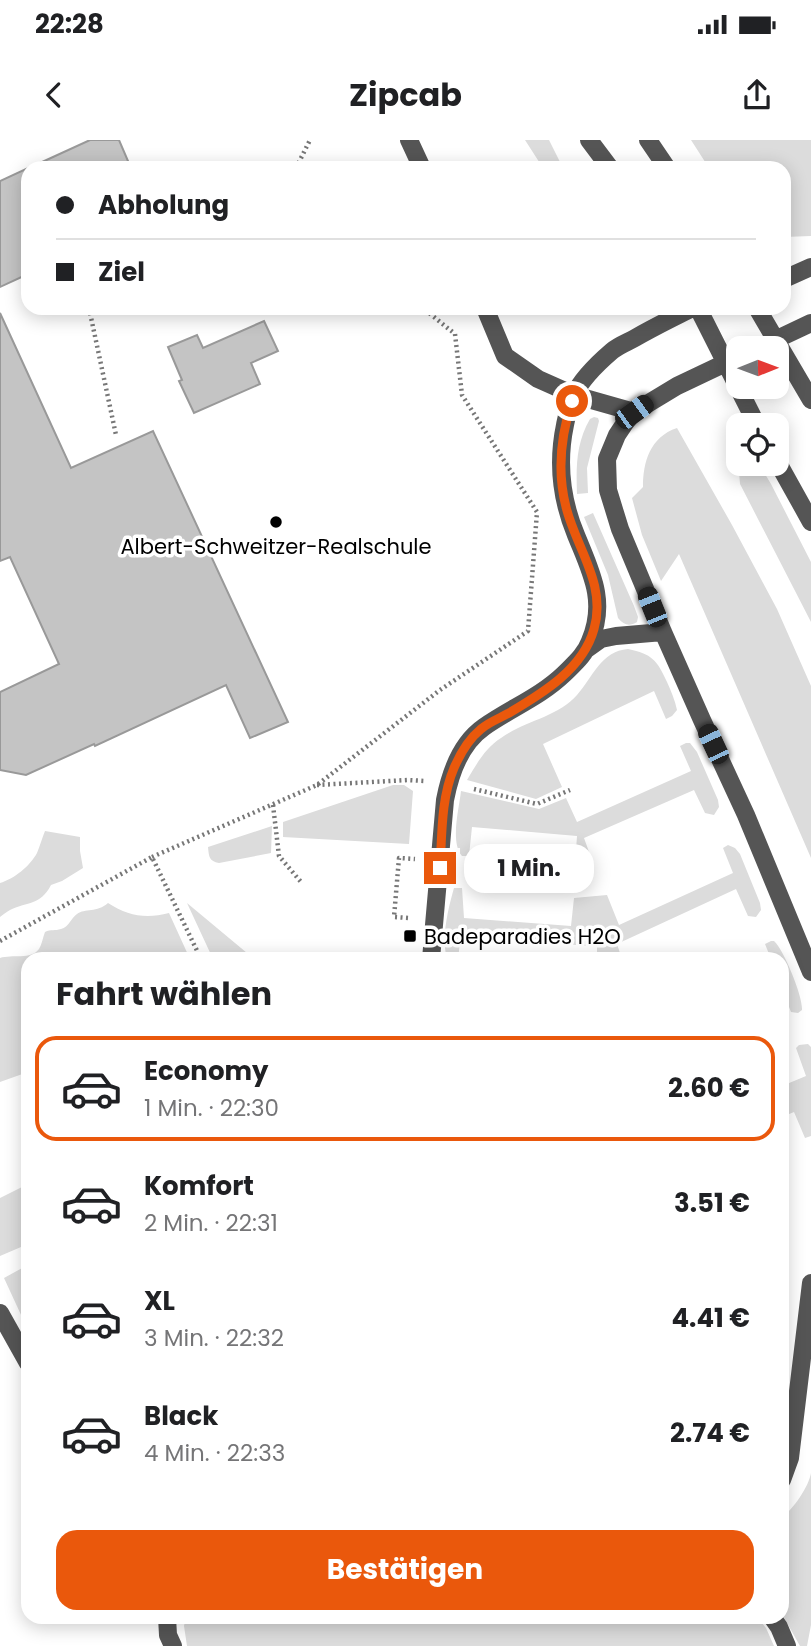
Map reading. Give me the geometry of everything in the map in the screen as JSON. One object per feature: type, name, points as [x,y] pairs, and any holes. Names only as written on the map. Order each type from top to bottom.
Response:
[{"type":"street","points":[[409,140],[419,161]]},
{"type":"street","points":[[589,140],[605,161]]},
{"type":"street","points":[[648,140],[662,161]]},
{"type":"street","points":[[791,276],[811,267]]},
{"type":"street","points":[[488,315],[505,356],[538,379],[574,395],[634,412]]},
{"type":"street","points":[[587,649],[598,612],[596,588],[566,507],[561,470],[562,440],[567,416],[574,395],[587,375],[614,349],[679,315]]},
{"type":"street","points":[[703,315],[726,351]]},
{"type":"street","points":[[761,315],[774,336]]},
{"type":"street","points":[[784,336],[811,323]]},
{"type":"street","points":[[789,362],[811,400]]},
{"type":"street","points":[[726,363],[677,386],[634,412],[617,435],[607,459],[608,490],[620,529],[663,632],[746,815],[811,972]]},
{"type":"street","points":[[785,476],[811,522]]},
{"type":"street","points":[[432,952],[445,800],[448,783],[464,748],[482,728],[545,691],[594,643],[608,637],[663,632]]},
{"type":"street","points":[[789,1461],[811,1283]]},
{"type":"street","points":[[0,1313],[21,1350]]},
{"type":"street","points":[[777,1624],[787,1646]]},
{"type":"path","points":[[300,161],[310,140]]},
{"type":"path","points":[[90,315],[116,435]]},
{"type":"path","points":[[0,941],[152,857],[317,785],[440,690],[528,631],[537,512],[462,395],[455,334],[432,315]]},
{"type":"path","points":[[317,785],[428,781]]},
{"type":"path","points":[[463,786],[537,804],[570,790]]},
{"type":"path","points":[[274,805],[279,856],[301,882]]},
{"type":"path","points":[[152,857],[198,952]]},
{"type":"shaded area","points":[[525,140],[549,140],[560,161],[538,161]]},
{"type":"shaded area","points":[[691,140],[811,140],[811,236],[791,237],[791,161],[704,161]]},
{"type":"shaded area","points":[[594,417],[599,421],[587,468],[588,493],[577,494],[579,446],[585,428]]},
{"type":"shaded area","points":[[677,428],[777,609],[811,686],[811,858],[679,554],[661,581],[642,535],[632,498],[643,487],[647,460],[654,444]]},
{"type":"shaded area","points":[[739,476],[766,476],[771,484],[811,562],[811,622],[740,484]]},
{"type":"shaded area","points":[[593,513],[634,606],[638,617],[634,624],[627,625],[618,618],[608,575],[584,517]]},
{"type":"shaded area","points":[[628,649],[643,653],[653,659],[660,668],[677,710],[672,716],[666,719],[654,691],[543,744],[562,787],[536,799],[467,780],[481,757],[495,742],[510,732],[560,709],[577,695],[604,660],[611,654]]},
{"type":"shaded area","points":[[690,743],[697,752],[718,800],[719,807],[714,815],[705,813],[694,790],[584,838],[592,865],[575,865],[577,836],[472,827],[469,856],[462,856],[458,850],[456,825],[461,791],[539,809],[566,798],[577,822],[691,771],[680,746]]},
{"type":"shaded area","points":[[393,785],[404,785],[413,791],[409,844],[283,837],[283,822]]},
{"type":"shaded area","points":[[272,826],[271,853],[219,863],[210,858],[208,847]]},
{"type":"shaded area","points":[[45,831],[80,837],[83,868],[51,885],[38,900],[10,910],[0,917],[0,883],[16,875],[30,863]]},
{"type":"shaded area","points":[[728,845],[740,854],[760,903],[761,910],[756,917],[748,916],[736,889],[617,944],[620,952],[597,952],[597,947],[461,934],[459,952],[445,952],[445,933],[454,888],[462,888],[464,918],[571,926],[574,898],[607,895],[619,925],[733,873],[723,848]]},
{"type":"shaded area","points":[[108,903],[137,915],[169,913],[187,952],[36,952],[45,932],[64,928],[77,914]]},
{"type":"shaded area","points":[[187,903],[246,952],[210,952]]},
{"type":"shaded area","points":[[774,941],[782,952],[768,952],[765,944]]},
{"type":"shaded area","points":[[21,956],[21,1074],[0,1082],[0,958]]},
{"type":"shaded area","points":[[789,966],[802,1010],[798,1013],[791,1012]]},
{"type":"shaded area","points":[[808,1044],[811,1047],[811,1136],[805,1138],[794,1112],[789,1114],[789,1083],[806,1076],[796,1048]]},
{"type":"shaded area","points":[[21,1188],[21,1247],[0,1256],[0,1198]]},
{"type":"shaded area","points":[[21,1269],[21,1315],[4,1278]]},
{"type":"shaded area","points":[[811,1473],[811,1625],[807,1646],[800,1646],[788,1624],[789,1511]]},
{"type":"shaded area","points":[[763,1624],[774,1646],[187,1646],[184,1626]]},
{"type":"building","points":[[90,140],[119,140],[128,161],[44,161]]},
{"type":"building","points":[[21,171],[21,277],[0,287],[0,181]]},
{"type":"building","points":[[0,313],[71,468],[153,431],[288,722],[250,738],[226,685],[26,775],[0,770],[0,692],[59,664],[10,557],[0,561]]},
{"type":"building","points":[[264,321],[278,351],[251,363],[260,384],[194,413],[179,381],[182,380],[168,347],[197,335],[203,348]]},
{"type":"place","name":"Albert-Schweitzer-Realschule","points":[[276,522]]},
{"type":"place","name":"Badeparadies H2O","points":[[410,936]]},
{"type":"route","points":[[440,868],[448,783],[464,748],[482,728],[545,691],[567,672],[587,649],[595,626],[598,600],[594,579],[569,519],[562,489],[562,440],[572,401]]}]
